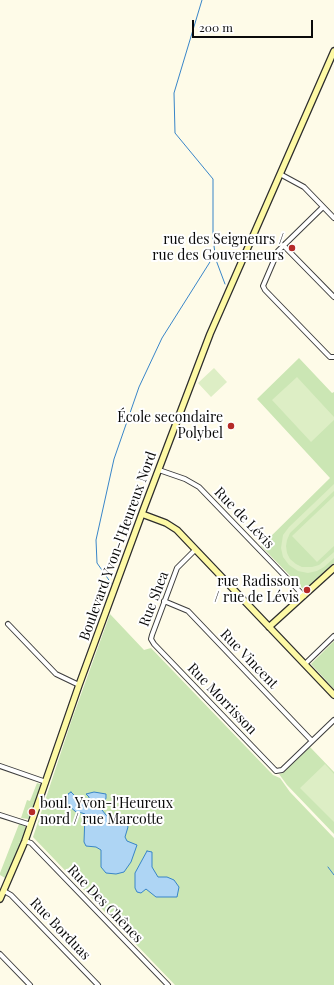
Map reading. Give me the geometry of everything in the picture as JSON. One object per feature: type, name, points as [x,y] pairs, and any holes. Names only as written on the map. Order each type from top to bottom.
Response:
[{"type":"street","name":"Boulevard Yvon-l'Heureux Nord","points":[[0,899],[31,825],[79,685],[213,328],[334,52]]},
{"type":"street","points":[[280,174],[302,185],[334,218]]},
{"type":"street","points":[[323,207],[283,245],[276,254],[263,282],[263,288],[330,357],[334,357]]},
{"type":"street","points":[[283,245],[334,297]]},
{"type":"street","name":"Rue de Lévis","points":[[159,470],[185,479],[199,487],[304,596]]},
{"type":"street","points":[[142,514],[169,525],[176,530],[334,695]]},
{"type":"street","name":"Rue Shea","points":[[152,640],[152,635],[164,601],[178,567],[196,550]]},
{"type":"street","points":[[269,627],[334,568]]},
{"type":"street","name":"Rue Vincent","points":[[164,601],[188,611],[312,741]]},
{"type":"street","points":[[8,624],[56,674],[79,685]]},
{"type":"street","points":[[305,664],[334,636]]},
{"type":"street","name":"Rue Morrisson","points":[[152,640],[272,767],[278,771],[282,770],[312,741]]},
{"type":"street","points":[[312,741],[334,720]]},
{"type":"street","points":[[0,766],[46,782]]},
{"type":"street","points":[[0,815],[31,825]]},
{"type":"street","name":"Rue Des Chênes","points":[[25,841],[31,843],[168,985]]},
{"type":"street","name":"Rue Borduas","points":[[4,891],[11,895],[98,985]]},
{"type":"street","points":[[0,954],[30,985]]},
{"type":"green space","points":[[299,358],[332,393],[334,392],[334,563],[306,590],[304,590],[261,546],[330,478],[257,399]]},
{"type":"green space","points":[[214,368],[227,382],[211,397],[198,383]]},
{"type":"green space","points":[[297,377],[334,417],[334,420],[311,442],[272,400]]},
{"type":"green space","points":[[334,484],[334,491],[290,533],[286,546],[290,559],[302,567],[319,565],[334,552],[334,558],[317,571],[308,573],[298,571],[289,565],[283,557],[281,548],[283,535],[289,527]]},
{"type":"green space","points":[[334,496],[334,546],[317,562],[292,536]]},
{"type":"green space","points":[[110,614],[144,650],[151,648],[273,775],[280,778],[290,792],[334,838],[334,985],[175,985],[33,837],[71,722]]},
{"type":"green space","points":[[334,641],[334,689],[311,664]]},
{"type":"green space","points":[[310,747],[334,772],[334,834],[287,785],[279,774],[283,773]]},
{"type":"green space","points":[[325,764],[334,774],[334,822],[300,788]]},
{"type":"green space","points":[[37,783],[40,784],[41,787],[33,811],[30,810],[28,813],[31,814],[28,819],[21,818],[27,800],[30,801]]},
{"type":"green space","points":[[19,824],[25,826],[26,829],[18,852],[5,878],[0,875],[0,873]]},
{"type":"water","points":[[71,792],[80,801],[86,802],[89,800],[89,797],[86,794],[94,792],[106,794],[102,810],[106,815],[121,817],[126,821],[128,827],[125,837],[127,841],[137,845],[131,862],[124,872],[116,874],[106,873],[101,867],[101,850],[96,847],[86,846],[84,842],[85,814],[76,812],[68,805],[68,794]]},
{"type":"water","points":[[147,851],[152,852],[152,867],[158,877],[167,877],[174,880],[179,887],[177,897],[156,897],[146,889],[141,893],[137,892],[135,888],[135,873]]},
{"type":"waterway","points":[[202,0],[174,93],[175,133],[213,179],[213,239],[216,260],[225,284]]},
{"type":"waterway","points":[[111,583],[97,563],[96,540],[114,459],[139,387],[162,338],[215,254]]},
{"type":"waterway","points":[[328,867],[334,875]]},
{"type":"place","name":"rue des Seigneurs / rue des Gouverneurs","points":[[292,248]]},
{"type":"place","name":"École secondaire Polybel","points":[[231,426]]},
{"type":"place","name":"rue Radisson / rue de Lévis","points":[[307,590]]},
{"type":"place","name":"boul. Yvon-l'Heureux nord / rue Marcotte","points":[[32,812]]}]
